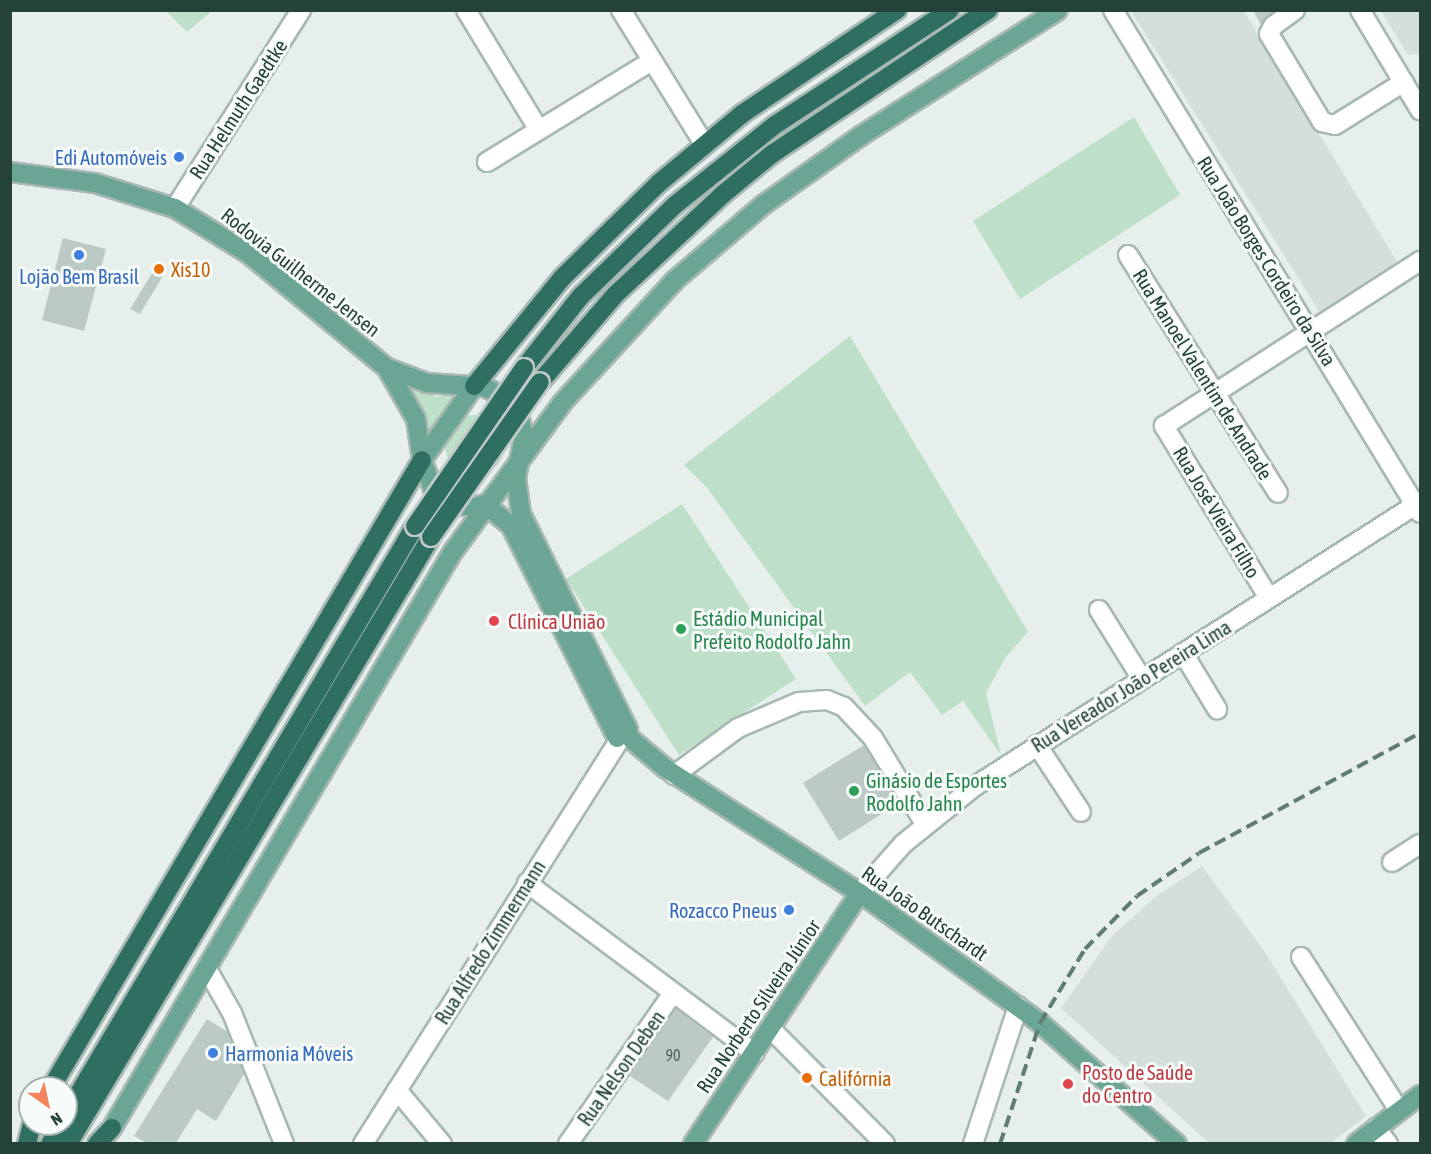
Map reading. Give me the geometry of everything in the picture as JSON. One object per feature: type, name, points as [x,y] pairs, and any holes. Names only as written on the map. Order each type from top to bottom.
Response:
[{"type":"highway","points":[[474,386],[562,278],[610,228],[704,144],[781,87],[897,10]]},
{"type":"highway","points":[[78,1095],[415,526],[524,368],[580,297],[700,184],[785,118],[950,10]]},
{"type":"highway","points":[[68,1143],[431,537],[540,382],[616,294],[722,195],[816,123],[988,10]]},
{"type":"highway","points":[[58,1076],[418,467]]},
{"type":"highway","points":[[97,1143],[107,1136]]},
{"type":"main road","points":[[107,1136],[466,532],[521,455],[627,327],[714,244],[862,135],[1058,10]]},
{"type":"main road","name":"Rodovia Guilherme Jensen","points":[[10,172],[95,183],[175,208],[249,254],[387,368],[435,384],[474,386]]},
{"type":"main road","points":[[435,384],[474,374],[488,366]]},
{"type":"main road","name":"Rodovia Guilherme Jensen","points":[[387,368],[418,429],[418,467]]},
{"type":"main road","points":[[485,504],[462,506],[444,499],[418,467],[474,386],[496,390],[517,408],[524,436],[521,455]]},
{"type":"main road","name":"Rua João Butschardt","points":[[521,455],[517,494],[526,527],[624,737]]},
{"type":"main road","name":"Rua João Butschardt","points":[[485,504],[505,518],[624,737],[674,775],[860,893],[1018,1006],[1078,1054],[1177,1143]]},
{"type":"main road","points":[[466,532],[505,518]]},
{"type":"main road","name":"Rua Norberto Silveira Júnior","points":[[693,1143],[860,893]]},
{"type":"main road","points":[[1356,1143],[1420,1095]]},
{"type":"street","name":"Rua Helmuth Gaedtke","points":[[175,208],[301,10]]},
{"type":"street","points":[[466,10],[539,130]]},
{"type":"street","name":"Rua João Borges Cordeiro da Silva","points":[[1113,10],[1419,506]]},
{"type":"street","points":[[1295,10],[1273,26],[1269,34],[1322,122],[1335,125],[1404,82]]},
{"type":"street","points":[[1360,10],[1420,110]]},
{"type":"street","points":[[622,11],[704,144]]},
{"type":"street","points":[[487,162],[652,61]]},
{"type":"street","name":"Rua Manoel Valentim de Andrade","points":[[1128,255],[1278,493]]},
{"type":"street","points":[[1215,393],[1420,261]]},
{"type":"street","name":"Rua José Vieira Filho","points":[[1215,393],[1164,426],[1269,598]]},
{"type":"street","name":"Rua Vereador João Pereira Lima","points":[[860,893],[881,866],[925,824],[1037,745],[1419,506]]},
{"type":"street","points":[[1099,610],[1142,680]]},
{"type":"street","points":[[1183,653],[1217,709]]},
{"type":"street","points":[[674,775],[738,728],[799,702],[827,700],[844,707],[873,738],[925,824]]},
{"type":"street","name":"Rua Alfredo Zimmermann","points":[[363,1143],[527,883],[624,737]]},
{"type":"street","points":[[1037,745],[1081,812]]},
{"type":"street","points":[[1392,861],[1420,844]]},
{"type":"street","points":[[527,883],[754,1053]]},
{"type":"street","points":[[1300,957],[1399,1110]]},
{"type":"street","points":[[207,969],[232,1013],[284,1143]]},
{"type":"street","name":"Rua Nelson Deben","points":[[568,1143],[673,993]]},
{"type":"street","points":[[973,1143],[1018,1006]]},
{"type":"street","points":[[770,1028],[885,1143]]},
{"type":"street","points":[[397,1090],[442,1143]]},
{"type":"street","points":[[1376,1128],[1388,1143]]},
{"type":"shaded area","points":[[1131,11],[1244,11],[1398,263],[1320,313]]},
{"type":"shaded area","points":[[1381,11],[1420,11],[1420,53],[1408,55]]},
{"type":"shaded area","points":[[1202,866],[1267,955],[1366,1116],[1331,1143],[1209,1143],[1061,1008],[1112,936],[1155,897]]},
{"type":"green space","points":[[166,11],[212,11],[187,32]]},
{"type":"green space","points":[[1134,117],[1180,195],[1020,299],[973,221]]},
{"type":"green space","points":[[850,336],[1028,632],[1005,658],[986,693],[1001,755],[963,701],[942,715],[910,672],[865,706],[708,489],[684,465]]},
{"type":"green space","points":[[409,385],[435,396],[456,395],[430,433],[424,411]]},
{"type":"green space","points":[[469,415],[481,415],[497,423],[503,433],[505,445],[503,457],[497,467],[481,475],[469,475],[453,467],[445,451],[445,439],[453,423]]},
{"type":"green space","name":"Estádio Municipal Prefeito Rodolfo Jahn","points":[[682,504],[796,679],[679,755],[566,579]]},
{"type":"building","points":[[1253,10],[1275,10],[1261,25]]},
{"type":"building","points":[[63,238],[106,249],[84,331],[42,320]]},
{"type":"building","points":[[158,264],[167,269],[140,314],[130,309]]},
{"type":"building","name":"Ginásio de Esportes Rodolfo Jahn","points":[[864,745],[899,803],[839,841],[803,783]]},
{"type":"building","points":[[676,1009],[713,1037],[668,1101],[630,1076]]},
{"type":"building","name":"Harmonia Móveis","points":[[207,1019],[228,1032],[244,1074],[216,1121],[197,1109],[176,1143],[147,1143],[134,1136]]},
{"type":"railway","points":[[1000,1144],[1040,1023],[1085,949],[1137,896],[1199,853],[1420,733]]},
{"type":"place","name":"Edi Automóveis","points":[[179,157]]},
{"type":"place","name":"Lojão Bem Brasil","points":[[79,255]]},
{"type":"place","name":"Xis10","points":[[159,269]]},
{"type":"place","name":"Clínica União","points":[[494,621]]},
{"type":"place","name":"Estádio Municipal Prefeito Rodolfo Jahn","points":[[681,629]]},
{"type":"place","name":"Ginásio de Esportes Rodolfo Jahn","points":[[854,791]]},
{"type":"place","name":"Rozacco Pneus","points":[[789,910]]},
{"type":"place","name":"Harmonia Móveis","points":[[213,1053]]},
{"type":"place","name":"Califórnia","points":[[807,1078]]},
{"type":"place","name":"Posto de Saúde do Centro","points":[[1068,1084]]}]
